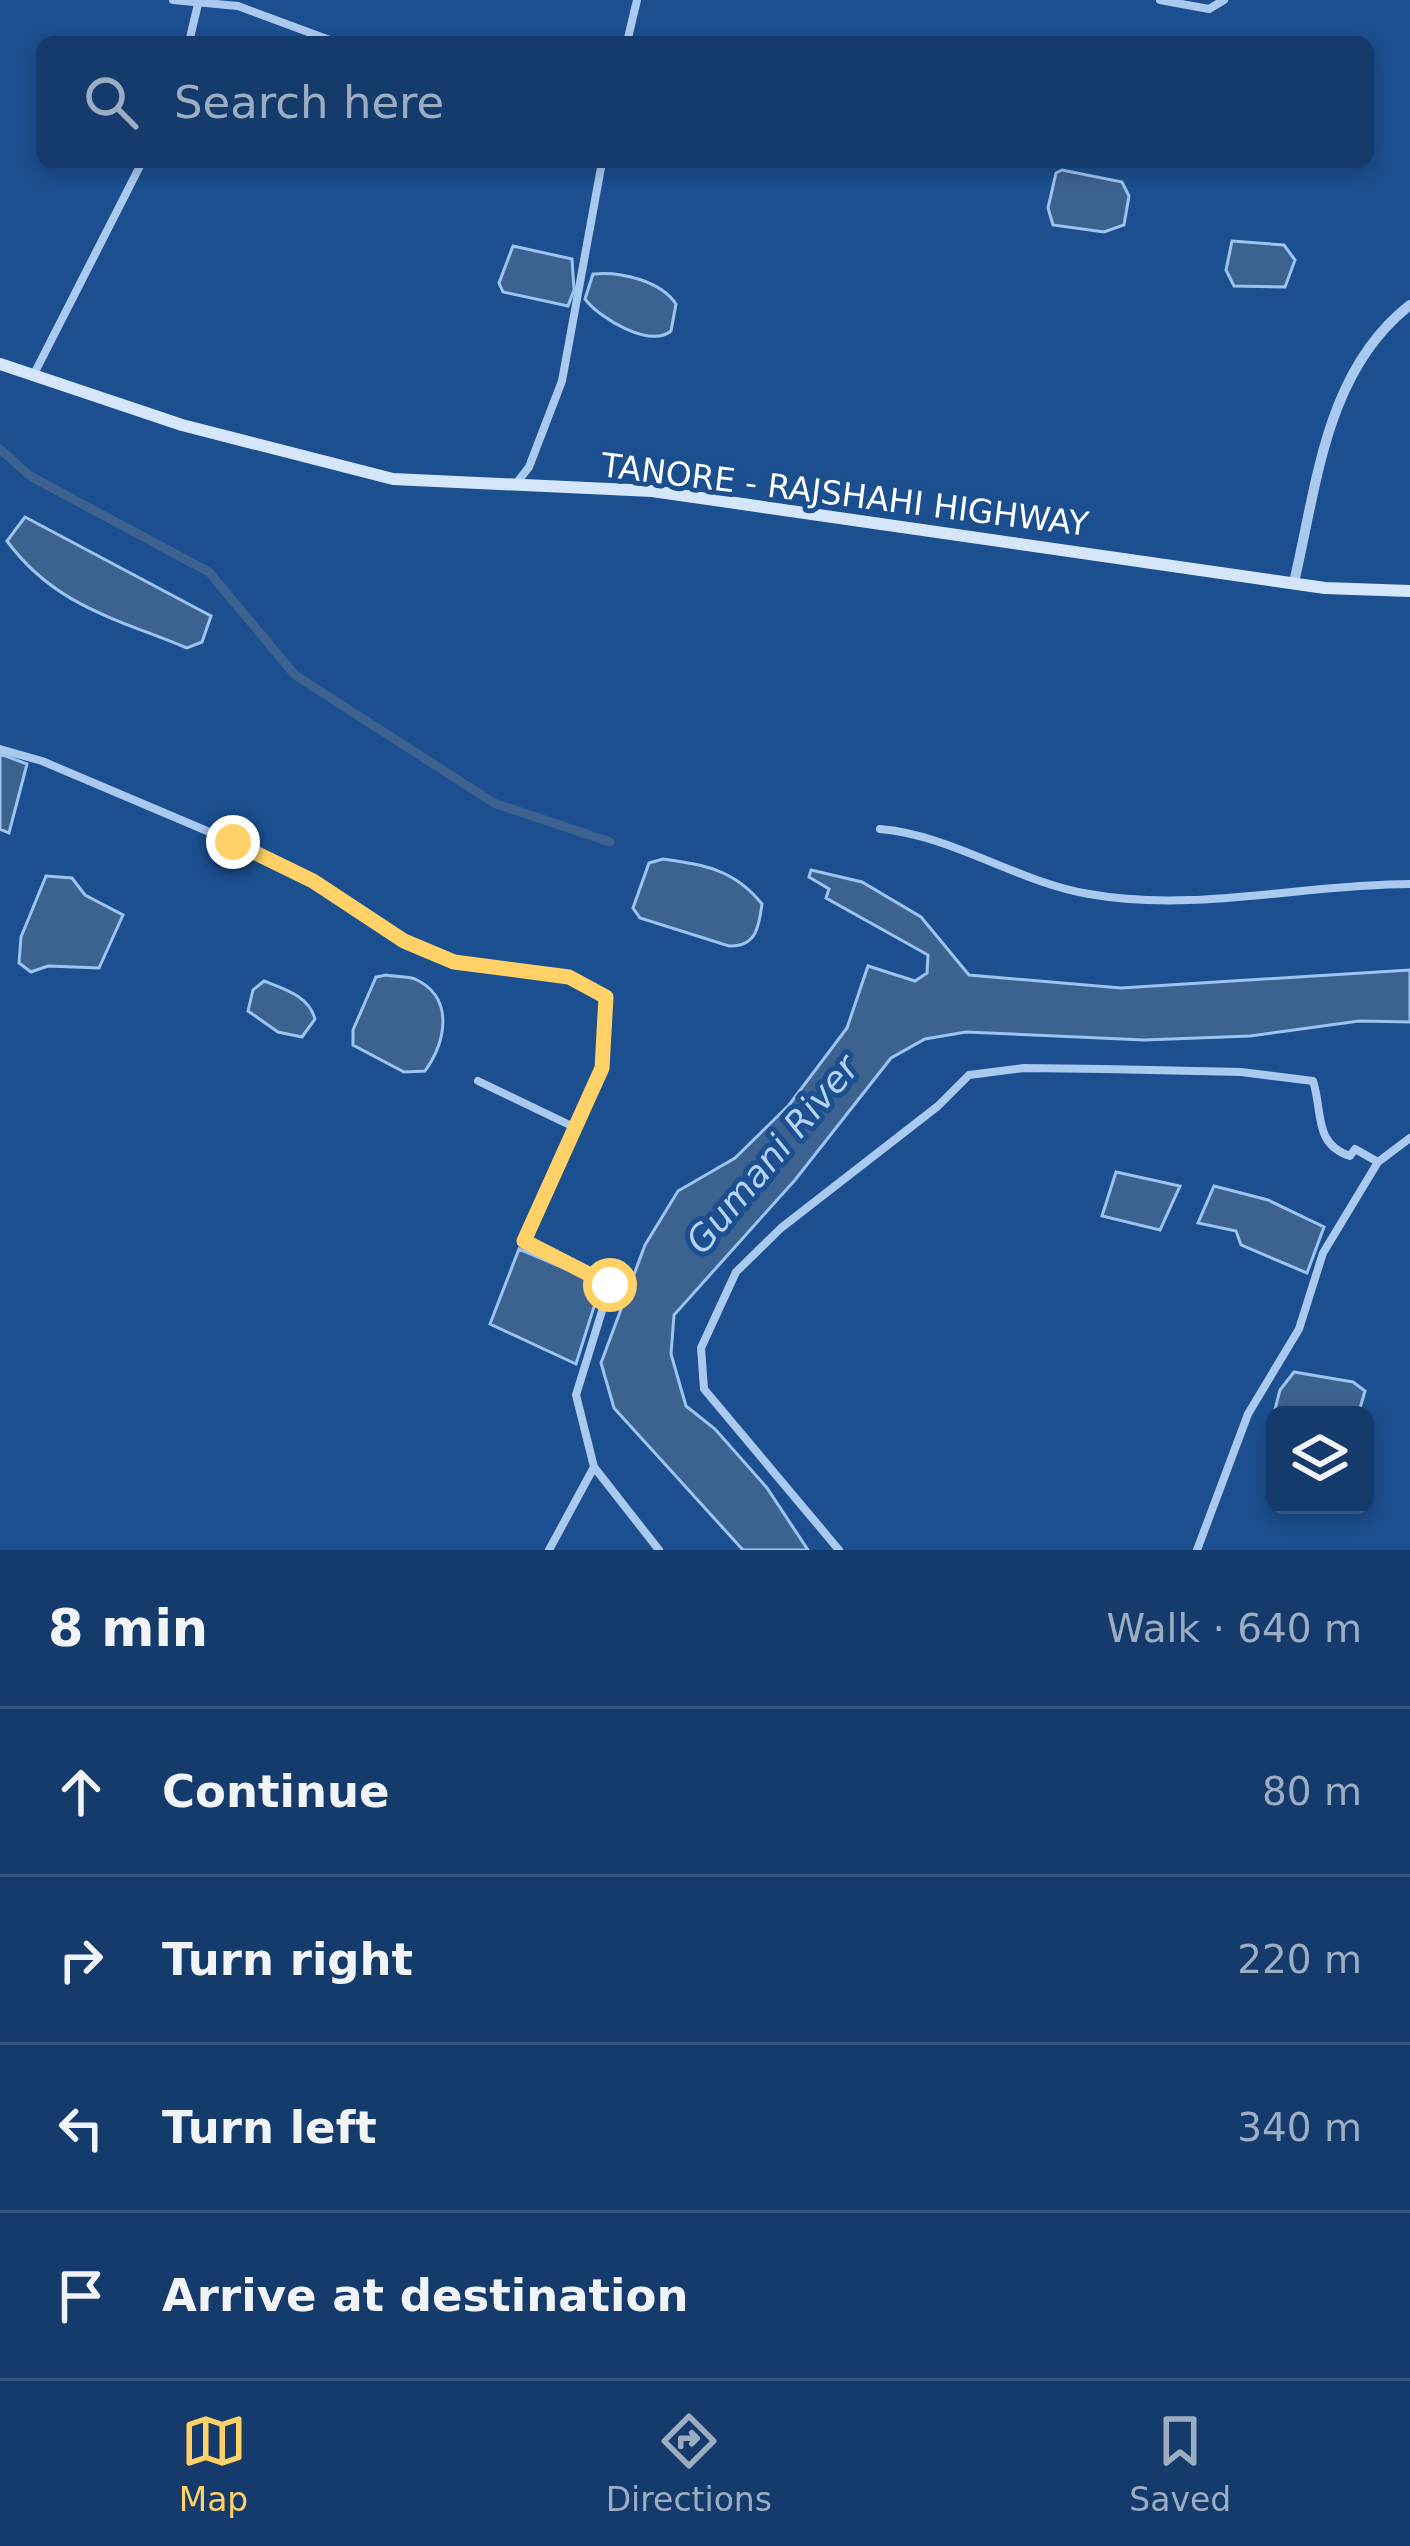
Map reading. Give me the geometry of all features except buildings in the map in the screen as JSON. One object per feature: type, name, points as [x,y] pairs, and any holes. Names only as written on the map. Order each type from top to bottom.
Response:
[{"type":"main road","name":"TANORE - RAJSHAHI HIGHWAY","points":[[0,364],[317,462],[393,479],[652,490],[1294,582],[1410,591]]},
{"type":"street","points":[[172,0],[238,6],[318,36]]},
{"type":"street","points":[[628,36],[637,0]]},
{"type":"street","points":[[1160,0],[1209,9],[1224,0]]},
{"type":"street","points":[[190,36],[198,4]]},
{"type":"street","points":[[34,374],[139,168]]},
{"type":"street","points":[[514,486],[529,467],[564,373],[601,168]]},
{"type":"street","points":[[1294,582],[1319,464],[1343,390],[1410,305]]},
{"type":"street","points":[[0,749],[42,760],[233,842],[313,881],[384,930],[454,962],[569,977],[606,997],[602,1068],[524,1241],[610,1285],[576,1395],[594,1466],[659,1550]]},
{"type":"street","points":[[880,829],[909,832],[1036,882],[1092,895],[1222,897],[1410,884]]},
{"type":"street","points":[[839,1550],[704,1388],[701,1348],[736,1272],[781,1228],[970,1076],[1024,1068],[1106,1069],[1313,1081],[1319,1129],[1328,1142],[1338,1152],[1350,1156],[1355,1149],[1378,1162]]},
{"type":"street","points":[[478,1081],[576,1128]]},
{"type":"street","points":[[1197,1550],[1248,1414],[1299,1329],[1323,1253],[1378,1162],[1410,1138]]},
{"type":"street","points":[[548,1550],[594,1466]]},
{"type":"water","points":[[1062,170],[1122,182],[1129,196],[1124,225],[1104,232],[1053,225],[1048,208],[1056,173]]},
{"type":"water","points":[[1232,241],[1284,245],[1295,260],[1285,287],[1234,286],[1226,270]]},
{"type":"water","points":[[513,246],[572,259],[574,290],[568,306],[503,292],[499,283]]},
{"type":"water","points":[[593,274],[627,276],[660,289],[676,304],[671,331],[639,334],[602,315],[585,299]]},
{"type":"water","points":[[25,517],[211,616],[202,642],[187,648],[66,596],[7,541]]},
{"type":"water","points":[[0,754],[27,764],[9,833],[0,829]]},
{"type":"water","points":[[663,859],[717,871],[751,892],[762,904],[751,939],[729,946],[640,918],[633,908],[649,863]]},
{"type":"water","name":"Gumani River","points":[[811,870],[862,882],[921,917],[969,975],[1121,988],[1410,970],[1410,1022],[1359,1021],[1250,1036],[1144,1040],[966,1032],[925,1039],[891,1058],[795,1180],[674,1315],[671,1354],[686,1406],[715,1429],[767,1488],[808,1550],[743,1550],[614,1408],[601,1363],[645,1245],[678,1191],[735,1158],[789,1105],[847,1028],[868,966],[915,981],[927,973],[928,955],[826,898],[829,889],[809,877]]},
{"type":"water","points":[[46,876],[72,878],[85,895],[123,915],[99,968],[48,966],[31,972],[19,963],[21,937]]},
{"type":"water","points":[[376,977],[415,979],[437,997],[441,1035],[425,1071],[404,1072],[353,1045],[353,1030]]},
{"type":"water","points":[[264,981],[295,994],[312,1011],[315,1019],[302,1037],[278,1032],[248,1011],[253,990]]},
{"type":"water","points":[[1116,1172],[1180,1186],[1160,1230],[1102,1216]]},
{"type":"water","points":[[1214,1186],[1268,1200],[1324,1227],[1307,1273],[1241,1245],[1236,1231],[1198,1223]]},
{"type":"water","points":[[519,1249],[587,1278],[599,1291],[576,1364],[490,1324]]},
{"type":"water","points":[[1294,1372],[1353,1382],[1365,1391],[1361,1406],[1276,1406],[1280,1390]]},
{"type":"waterway","points":[[0,449],[30,476],[209,572],[295,675],[494,803],[610,842]]},
{"type":"route","points":[[233,842],[313,881],[364,919],[404,941],[454,962],[569,977],[606,997],[602,1068],[585,1116],[557,1161],[524,1241],[610,1285]]}]
